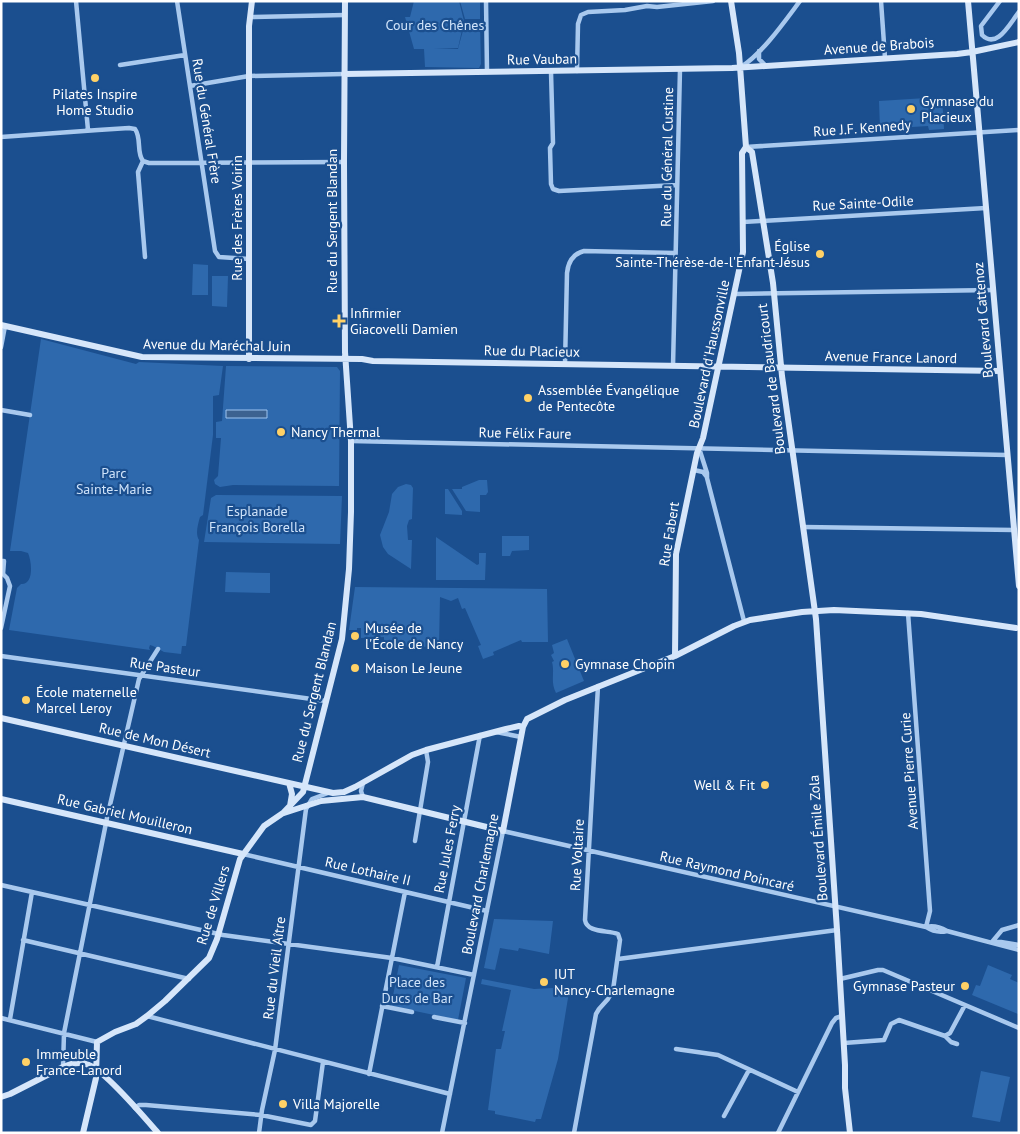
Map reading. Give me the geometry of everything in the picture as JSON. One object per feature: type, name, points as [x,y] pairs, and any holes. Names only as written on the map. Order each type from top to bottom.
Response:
[{"type":"street","points":[[76,1],[88,130]]},
{"type":"street","name":"Rue du Général Frère","points":[[177,1],[217,255],[222,258],[249,259]]},
{"type":"street","name":"Rue des Frères Voirin","points":[[249,359],[249,26],[252,1]]},
{"type":"street","name":"Rue du Sergent Blandan","points":[[304,787],[343,634],[347,602],[351,529],[350,440],[346,360],[345,1]]},
{"type":"street","points":[[486,1],[487,73]]},
{"type":"street","points":[[577,71],[578,24],[583,13],[712,1]]},
{"type":"street","points":[[730,1],[740,68],[746,147]]},
{"type":"street","points":[[740,68],[749,62],[759,51],[800,1]]},
{"type":"street","points":[[881,1],[885,58]]},
{"type":"street","name":"Boulevard Cattenoz","points":[[968,1],[1019,586]]},
{"type":"street","points":[[1000,1],[983,23],[980,29],[982,35],[991,40],[998,39],[1019,12]]},
{"type":"street","points":[[251,17],[345,15]]},
{"type":"street","points":[[1014,19],[1019,22]]},
{"type":"street","name":"Avenue de Brabois","points":[[740,68],[972,52],[1019,42]]},
{"type":"street","points":[[759,51],[759,59],[766,66]]},
{"type":"street","points":[[120,65],[185,55]]},
{"type":"street","name":"Rue Vauban","points":[[344,74],[740,68]]},
{"type":"street","name":"Rue du Général Custine","points":[[673,366],[680,69]]},
{"type":"street","points":[[551,72],[553,143],[550,148],[551,184],[553,189],[558,191],[677,185]]},
{"type":"street","points":[[190,86],[249,76],[344,74]]},
{"type":"street","points":[[1,137],[133,128],[139,135],[140,157],[143,161],[150,163],[344,162]]},
{"type":"street","name":"Rue J.F. Kennedy","points":[[746,147],[1019,130]]},
{"type":"street","name":"Boulevard de Baudricourt","points":[[746,147],[752,152],[774,294],[781,368],[815,610]]},
{"type":"street","name":"Boulevard d'Haussonville","points":[[699,448],[719,367],[744,245],[742,153],[746,147]]},
{"type":"street","points":[[143,161],[138,172],[145,257]]},
{"type":"street","name":"Rue Sainte-Odile","points":[[742,222],[986,208]]},
{"type":"street","points":[[565,364],[566,273],[572,258],[584,251],[676,253]]},
{"type":"street","points":[[735,294],[993,290]]},
{"type":"street","points":[[1,347],[3,325]]},
{"type":"street","name":"Avenue du Maréchal Juin","points":[[3,325],[142,357],[346,360]]},
{"type":"street","name":"Rue du Placieux","points":[[346,360],[719,367]]},
{"type":"street","name":"Avenue France Lanord","points":[[719,367],[1000,372]]},
{"type":"street","points":[[1,410],[30,414]]},
{"type":"street","name":"Rue Félix Faure","points":[[350,440],[1007,455]]},
{"type":"street","points":[[699,448],[744,622]]},
{"type":"street","name":"Rue Fabert","points":[[675,656],[676,554],[699,448]]},
{"type":"street","points":[[694,470],[703,472],[707,478]]},
{"type":"street","points":[[803,527],[1014,530]]},
{"type":"street","points":[[1,561],[4,562],[2,574],[7,578],[10,586],[1,628]]},
{"type":"street","points":[[363,797],[363,783],[412,755],[494,732],[519,726],[523,727],[527,719],[565,700],[675,656],[744,622],[815,610],[908,613],[1018,627]]},
{"type":"street","name":"Boulevard Émile Zola","points":[[815,610],[845,1065],[850,1088],[848,1104],[850,1133]]},
{"type":"street","name":"Avenue Pierre Curie","points":[[908,613],[930,911],[926,927]]},
{"type":"street","points":[[63,1067],[64,1032],[106,823],[141,675],[158,649]]},
{"type":"street","name":"Rue Pasteur","points":[[1,656],[326,701]]},
{"type":"street","name":"Rue Voltaire","points":[[574,1133],[596,1014],[613,990],[620,940],[618,934],[589,928],[585,924],[598,686]]},
{"type":"street","name":"Rue de Mon Désert","points":[[1,718],[328,792],[344,792],[363,783]]},
{"type":"street","name":"Boulevard Charlemagne","points":[[442,1133],[523,727]]},
{"type":"street","points":[[494,732],[521,737]]},
{"type":"street","name":"Rue Jules Ferry","points":[[437,967],[480,736]]},
{"type":"street","points":[[415,841],[428,762],[426,750]]},
{"type":"street","points":[[288,783],[292,794],[290,807]]},
{"type":"street","name":"Rue de Villers","points":[[97,1042],[115,1032],[132,1026],[147,1016],[189,979],[209,958],[243,854],[264,826],[290,807],[300,796],[304,787]]},
{"type":"street","points":[[306,806],[312,799],[328,792]]},
{"type":"street","points":[[283,813],[321,801],[363,797],[503,831]]},
{"type":"street","name":"Rue Gabriel Mouilleron","points":[[1,799],[243,854]]},
{"type":"street","name":"Rue du Vieil Aître","points":[[259,1133],[275,1050],[306,806]]},
{"type":"street","name":"Rue Raymond Poincaré","points":[[503,831],[926,927],[931,925],[942,928],[947,932],[992,942]]},
{"type":"street","name":"Rue Lothaire II","points":[[243,854],[487,910]]},
{"type":"street","points":[[1,886],[218,934],[392,958],[474,975]]},
{"type":"street","points":[[10,1019],[32,892]]},
{"type":"street","points":[[370,1074],[405,892]]},
{"type":"street","points":[[992,942],[1002,930],[1019,925]]},
{"type":"street","points":[[618,959],[837,930]]},
{"type":"street","points":[[23,940],[189,979]]},
{"type":"street","points":[[992,942],[1019,946]]},
{"type":"street","points":[[992,942],[1019,950]]},
{"type":"street","points":[[840,979],[883,970],[1019,1028]]},
{"type":"street","points":[[945,1036],[950,1033],[964,1005]]},
{"type":"street","points":[[382,1006],[412,1012]]},
{"type":"street","points":[[147,1016],[450,1094]]},
{"type":"street","points":[[778,1133],[832,1022],[842,1016]]},
{"type":"street","points":[[434,1017],[464,1023]]},
{"type":"street","points":[[1,1018],[64,1032],[97,1042],[95,1081],[83,1133]]},
{"type":"street","points":[[844,1043],[884,1040],[891,1024],[899,1020],[945,1036],[951,1042],[957,1044]]},
{"type":"street","points":[[676,1049],[718,1055],[798,1092]]},
{"type":"street","points":[[136,1108],[139,1105],[146,1105],[261,1115],[313,1125],[323,1062]]},
{"type":"street","points":[[1,1096],[10,1094],[63,1067],[78,1063],[88,1064],[96,1069],[136,1108],[158,1133]]},
{"type":"street","points":[[724,1116],[749,1070]]},
{"type":"green space","name":"Cour des Chênes","points":[[414,1],[459,1],[464,21],[458,48],[434,49],[458,49],[465,23],[480,23],[481,64],[479,68],[425,67],[424,49],[414,49],[405,17],[410,17]]},
{"type":"green space","points":[[460,1],[480,1],[480,19],[465,19]]},
{"type":"green space","name":"Gymnase du Placieux","points":[[942,97],[944,129],[929,130],[928,126],[880,129],[879,101]]},
{"type":"green space","points":[[193,264],[208,265],[208,295],[192,295]]},
{"type":"green space","points":[[212,276],[228,276],[227,307],[212,306]]},
{"type":"green space","name":"Parc Sainte-Marie","points":[[41,339],[136,364],[139,362],[223,366],[219,395],[213,396],[213,435],[203,515],[200,517],[197,529],[199,540],[186,646],[182,646],[181,654],[164,652],[150,645],[150,650],[9,630],[17,588],[28,581],[31,572],[28,553],[10,551]]},
{"type":"green space","name":"Nancy Thermal","points":[[226,366],[337,367],[340,371],[339,486],[233,485],[220,487],[215,484],[214,480],[218,476],[221,438],[216,438],[216,422],[222,421]]},
{"type":"green space","points":[[479,480],[487,480],[488,492],[486,495],[480,495],[480,512],[466,511],[452,489],[462,489],[462,487]]},
{"type":"green space","points":[[406,484],[411,485],[413,488],[412,519],[409,520],[407,526],[408,540],[412,540],[411,569],[388,554],[383,547],[380,535],[389,512],[392,494],[398,487]]},
{"type":"green space","points":[[445,489],[448,489],[462,511],[462,515],[445,514]]},
{"type":"green space","name":"Esplanade François Borella","points":[[216,495],[342,496],[340,544],[204,542],[211,498]]},
{"type":"green space","points":[[502,536],[529,536],[529,550],[512,551],[510,556],[502,556]]},
{"type":"green space","points":[[436,537],[477,565],[479,564],[479,553],[486,553],[485,580],[436,580]]},
{"type":"green space","points":[[226,572],[270,573],[270,593],[225,592]]},
{"type":"green space","points":[[355,587],[547,589],[548,642],[522,642],[521,640],[493,652],[494,655],[483,659],[478,646],[481,645],[465,608],[462,609],[458,598],[451,601],[440,597],[439,647],[384,646],[381,643],[384,643],[384,637],[361,638],[361,628],[349,630]]},
{"type":"green space","name":"Gymnase Chopin","points":[[567,639],[584,681],[556,693],[553,681],[552,662],[554,661],[551,655],[554,653],[552,645]]},
{"type":"green space","points":[[494,919],[553,921],[549,954],[519,948],[518,951],[500,948],[495,970],[484,968]]},
{"type":"green space","name":"Place des Ducs de Bar","points":[[399,965],[466,978],[458,1020],[391,1006]]},
{"type":"green space","points":[[988,965],[1012,975],[1010,979],[1019,983],[1018,1014],[972,995],[976,985],[980,986]]},
{"type":"green space","points":[[482,979],[534,989],[553,988],[569,992],[558,1059],[541,1119],[536,1119],[535,1122],[495,1114],[495,1111],[488,1110],[496,1049],[501,1049],[505,1031],[502,1031],[511,990],[481,984]]},
{"type":"green space","points":[[981,1071],[1010,1077],[1000,1122],[972,1117]]},
{"type":"shaded area","points":[[226,410],[267,410],[267,418],[226,418]]},
{"type":"place","name":"Pilates Inspire Home Studio","points":[[95,78]]},
{"type":"place","name":"Gymnase du Placieux","points":[[911,109]]},
{"type":"place","name":"Église Sainte-Thérèse-de-l'Enfant-Jésus","points":[[820,254]]},
{"type":"place","name":"Infirmier Giacovelli Damien","points":[[339,321]]},
{"type":"place","name":"Assemblée Évangélique de Pentecôte","points":[[528,398]]},
{"type":"place","name":"Nancy Thermal","points":[[281,432]]},
{"type":"place","name":"Musée de l'École de Nancy","points":[[355,636]]},
{"type":"place","name":"Gymnase Chopin","points":[[565,664]]},
{"type":"place","name":"Maison Le Jeune","points":[[355,668]]},
{"type":"place","name":"École maternelle Marcel Leroy","points":[[26,700]]},
{"type":"place","name":"Well & Fit","points":[[765,785]]},
{"type":"place","name":"IUT Nancy-Charlemagne","points":[[544,982]]},
{"type":"place","name":"Gymnase Pasteur","points":[[965,986]]},
{"type":"place","name":"Immeuble France-Lanord","points":[[26,1062]]},
{"type":"place","name":"Villa Majorelle","points":[[283,1104]]}]
